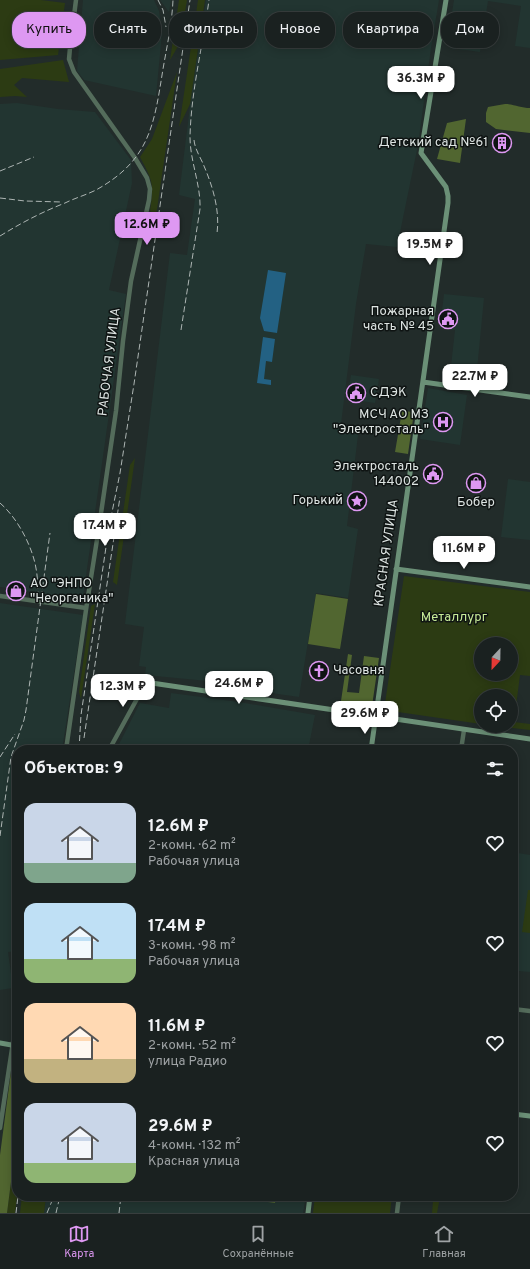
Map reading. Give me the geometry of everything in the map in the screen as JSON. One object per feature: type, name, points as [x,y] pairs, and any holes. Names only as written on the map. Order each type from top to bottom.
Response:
[{"type":"main road","name":"КРАСНАЯ УЛИЦА","points":[[372,745],[448,196],[446,187],[421,153],[446,0]]},
{"type":"main road","points":[[423,382],[530,397]]},
{"type":"main road","points":[[396,569],[530,587]]},
{"type":"main road","points":[[144,684],[530,739]]},
{"type":"main road","points":[[0,1043],[12,1045]]},
{"type":"main road","points":[[518,1115],[530,1116]]},
{"type":"main road","points":[[308,1213],[309,1201]]},
{"type":"street","name":"РАБОЧАЯ УЛИЦА","points":[[67,745],[86,608],[101,520],[116,411],[131,281],[149,200],[150,189],[147,178],[136,158],[74,72],[70,59],[70,48],[76,0]]},
{"type":"street","points":[[0,596],[86,608]]},
{"type":"street","points":[[113,745],[144,684]]},
{"type":"street","points":[[462,745],[464,730]]},
{"type":"street","points":[[518,1010],[530,1011]]},
{"type":"street","points":[[0,1128],[12,1057]]},
{"type":"street","points":[[397,1213],[398,1201]]},
{"type":"shaded area","points":[[83,0],[154,0],[159,12],[94,12],[94,48],[161,48],[156,96],[84,80],[77,71],[79,48],[86,48],[86,12],[82,12]]},
{"type":"shaded area","points":[[160,0],[171,0],[169,12]]},
{"type":"shaded area","points":[[206,0],[439,0],[433,36],[433,12],[343,12],[343,48],[431,48],[418,145],[397,247],[366,244],[356,304],[341,424],[359,427],[347,526],[358,529],[348,598],[316,593],[299,697],[243,689],[218,682],[145,675],[146,667],[139,666],[144,627],[125,624],[170,253],[187,255],[195,199],[179,195],[199,48],[257,48],[257,12],[204,12]]},
{"type":"shaded area","points":[[454,0],[530,0],[530,48],[515,46],[521,6],[488,1],[486,12],[452,12]]},
{"type":"shaded area","points":[[451,48],[481,48],[480,52]]},
{"type":"shaded area","points":[[17,103],[58,109],[95,112],[131,160],[132,183],[109,290],[126,294],[83,597],[80,600],[21,590],[20,592],[12,591],[12,588],[0,587],[0,104]]},
{"type":"shaded area","points":[[444,294],[484,298],[477,370],[451,366],[455,330],[440,328]]},
{"type":"shaded area","points":[[351,375],[379,379],[375,403],[347,399]]},
{"type":"shaded area","name":"МСЧ АО МЗ \"Электросталь\"","points":[[428,388],[467,395],[460,445],[420,439]]},
{"type":"shaded area","points":[[508,479],[530,482],[530,540],[501,537]]},
{"type":"shaded area","points":[[0,603],[83,615],[63,745],[12,745],[12,952],[8,952],[12,988],[0,990]]},
{"type":"shaded area","points":[[171,693],[239,702],[315,715],[309,745],[119,745],[140,703],[169,708]]},
{"type":"shaded area","points":[[518,853],[530,855],[530,972],[519,971],[518,977]]},
{"type":"shaded area","points":[[45,1201],[305,1201],[303,1213],[44,1213]]},
{"type":"green space","points":[[0,0],[41,0],[65,3],[64,12],[12,12],[12,48],[59,48],[58,55],[0,60]]},
{"type":"green space","points":[[179,0],[187,0],[185,12],[177,12]]},
{"type":"green space","points":[[198,0],[205,0],[203,12],[196,12]]},
{"type":"green space","points":[[172,48],[177,48],[170,60]]},
{"type":"green space","points":[[191,48],[198,48],[190,104],[179,127]]},
{"type":"green space","points":[[63,60],[69,82],[22,78],[14,85],[27,97],[0,97],[0,69]]},
{"type":"green space","points":[[177,72],[156,216],[150,211],[152,188],[148,172],[140,157],[152,139]]},
{"type":"green space","points":[[505,104],[530,108],[530,133],[496,129],[486,122],[488,107]]},
{"type":"green space","points":[[466,119],[460,163],[437,159],[447,123]]},
{"type":"green space","points":[[402,411],[414,412],[408,454],[395,452]]},
{"type":"green space","points":[[135,458],[117,585],[113,582],[130,465]]},
{"type":"green space","name":"Металлург","points":[[404,576],[530,592],[530,676],[520,675],[518,691],[518,689],[474,689],[474,723],[384,710]]},
{"type":"green space","points":[[316,594],[348,599],[340,649],[308,644]]},
{"type":"green space","points":[[95,604],[81,699],[79,692],[91,606]]},
{"type":"green space","points":[[348,654],[352,655],[347,692],[359,693],[364,656],[379,658],[372,706],[341,701]]},
{"type":"green space","points":[[518,722],[530,724],[530,730],[518,729]]},
{"type":"green space","points":[[528,890],[530,890],[530,933],[522,932]]},
{"type":"green space","points":[[12,1064],[12,1179],[7,1213],[0,1213],[0,1155]]},
{"type":"green space","points":[[12,1179],[12,1201],[16,1201],[15,1213],[7,1213]]},
{"type":"green space","points":[[21,1201],[45,1201],[44,1213],[20,1213]]},
{"type":"green space","points":[[261,1201],[275,1201],[275,1203]]},
{"type":"green space","points":[[314,1201],[391,1201],[390,1213],[313,1213]]},
{"type":"green space","points":[[433,1201],[439,1202],[437,1213],[432,1213]]},
{"type":"water","points":[[268,270],[286,273],[277,333],[264,331],[260,318]]},
{"type":"water","points":[[263,337],[275,339],[272,362],[266,361],[264,379],[271,380],[271,385],[257,383]]},
{"type":"railway","points":[[158,0],[163,10],[166,27]]},
{"type":"railway","points":[[0,236],[56,206],[96,190],[128,166],[139,153],[152,124],[156,107],[172,17],[173,0]]},
{"type":"railway","points":[[79,745],[81,715],[109,527],[120,473],[134,384],[190,0]]},
{"type":"railway","points":[[181,330],[200,209],[199,191],[190,146],[190,137],[195,85],[209,0]]},
{"type":"railway","points":[[194,140],[215,199],[218,216],[217,233]]},
{"type":"railway","points":[[0,171],[34,157]]},
{"type":"railway","points":[[0,198],[25,201],[62,202]]},
{"type":"railway","points":[[84,738],[120,497]]},
{"type":"railway","points":[[0,503],[15,520],[24,534],[34,561],[38,594]]},
{"type":"railway","points":[[15,745],[26,710],[50,533]]},
{"type":"railway","points":[[0,757],[15,734]]},
{"type":"railway","points":[[0,836],[12,754]]},
{"type":"railway","points":[[16,1213],[17,1201]]},
{"type":"railway","points":[[47,1213],[52,1201]]},
{"type":"railway","points":[[56,1213],[59,1201]]},
{"type":"railway","points":[[119,1213],[120,1201]]},
{"type":"place","name":"Детский сад №61","points":[[502,143]]},
{"type":"place","name":"Пожарная часть № 45","points":[[448,319]]},
{"type":"place","name":"СДЭК","points":[[356,393]]},
{"type":"place","name":"МСЧ АО МЗ \"Электросталь\"","points":[[443,422]]},
{"type":"place","name":"Электросталь 144002","points":[[433,474]]},
{"type":"place","name":"Бобер","points":[[476,483]]},
{"type":"place","name":"Горький","points":[[357,501]]},
{"type":"place","name":"АО \"ЭНПО \"Неорганика\"","points":[[16,591]]},
{"type":"place","name":"Часовня","points":[[319,671]]}]
